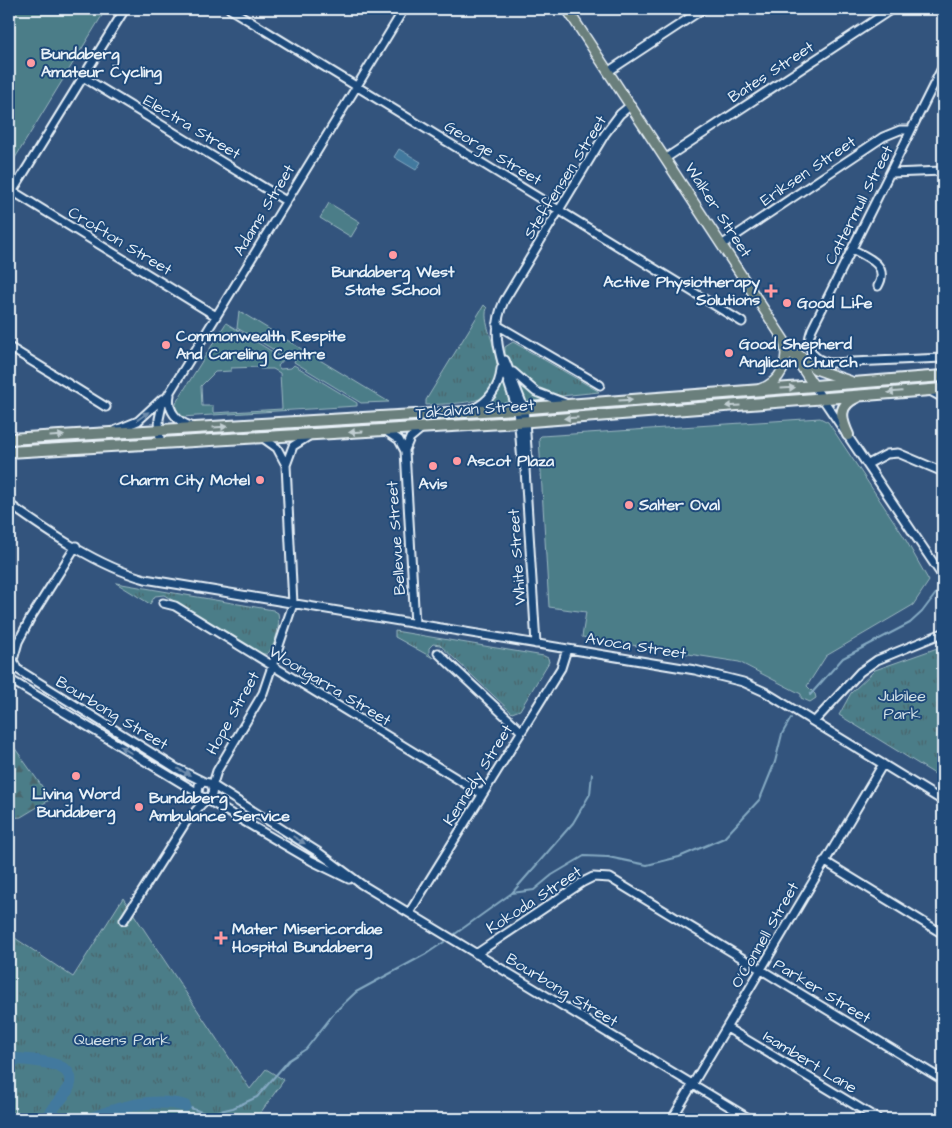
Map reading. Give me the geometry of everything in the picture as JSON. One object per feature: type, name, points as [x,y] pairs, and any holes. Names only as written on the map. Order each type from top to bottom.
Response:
[{"type":"highway","name":"Takalvan Street","points":[[9,439],[520,409],[943,376]]},
{"type":"highway","name":"Takalvan Street","points":[[9,452],[522,422],[943,389]]},
{"type":"highway","points":[[848,435],[842,419],[842,410],[847,402],[860,395]]},
{"type":"main road","name":"Walker Street","points":[[568,9],[814,386]]},
{"type":"main road","points":[[755,390],[772,383],[780,376],[785,364],[786,348],[774,322]]},
{"type":"main road","points":[[786,341],[816,369],[839,379],[857,383]]},
{"type":"street","points":[[10,192],[125,9]]},
{"type":"street","name":"George Street","points":[[230,9],[742,322]]},
{"type":"street","name":"Adams Street","points":[[160,443],[160,412],[171,390],[404,9]]},
{"type":"street","points":[[609,72],[703,9]]},
{"type":"street","name":"Bates Street","points":[[666,158],[892,9]]},
{"type":"street","name":"Cattermull Street","points":[[943,68],[810,334],[809,348],[815,357],[822,361],[839,363],[943,358]]},
{"type":"street","name":"Electra Street","points":[[83,77],[286,201]]},
{"type":"street","name":"Steffensen Street","points":[[522,422],[520,409],[499,349],[497,325],[504,301],[611,125],[631,105]]},
{"type":"street","name":"Eriksen Street","points":[[723,244],[883,137],[900,130],[911,130]]},
{"type":"street","points":[[891,173],[943,171]]},
{"type":"street","name":"Crofton Street","points":[[10,192],[216,316]]},
{"type":"street","points":[[852,249],[878,264],[881,270],[878,286]]},
{"type":"street","points":[[497,325],[600,385]]},
{"type":"street","points":[[9,347],[106,407]]},
{"type":"street","points":[[503,360],[517,378],[530,388],[554,400],[574,404]]},
{"type":"street","points":[[461,412],[479,406],[492,395],[501,376],[503,360]]},
{"type":"street","name":"Walker Street","points":[[814,386],[943,577]]},
{"type":"street","points":[[171,390],[169,401],[175,415],[187,425],[199,428]]},
{"type":"street","points":[[108,433],[138,420],[171,390]]},
{"type":"street","points":[[927,390],[943,398]]},
{"type":"street","name":"White Street","points":[[522,422],[528,461],[525,469],[536,644]]},
{"type":"street","points":[[404,451],[412,436],[423,428]]},
{"type":"street","points":[[382,430],[395,435],[404,451]]},
{"type":"street","points":[[9,505],[111,567],[145,579],[293,604],[286,465],[293,446],[314,434]]},
{"type":"street","points":[[261,437],[277,448],[286,465]]},
{"type":"street","name":"Bellevue Street","points":[[404,451],[415,624]]},
{"type":"street","points":[[868,464],[886,454],[898,452],[943,472]]},
{"type":"street","points":[[16,684],[24,683],[13,660],[18,642],[30,619],[76,546]]},
{"type":"street","name":"Woongarra Street","points":[[163,603],[175,606],[482,794]]},
{"type":"street","name":"Avoca Street","points":[[293,604],[718,674],[765,692],[943,801]]},
{"type":"street","name":"Hope Street","points":[[212,787],[217,771],[263,693],[293,604]]},
{"type":"street","points":[[814,722],[860,672],[877,660],[943,633]]},
{"type":"street","points":[[9,651],[18,642]]},
{"type":"street","name":"Kennedy Street","points":[[408,913],[560,668],[567,649]]},
{"type":"street","points":[[438,653],[521,731]]},
{"type":"street","name":"Bourbong Street","points":[[9,664],[20,673],[176,768],[204,782]]},
{"type":"street","name":"Bourbong Street","points":[[9,679],[198,793]]},
{"type":"street","name":"O'Connell Street","points":[[672,1119],[883,764]]},
{"type":"street","name":"Hope Street","points":[[204,782],[217,771]]},
{"type":"street","points":[[124,920],[186,822],[206,798],[212,795],[212,787],[204,782],[199,785],[198,793],[186,822]]},
{"type":"street","name":"Bourbong Street","points":[[212,787],[320,854],[361,884],[750,1119]]},
{"type":"street","points":[[198,793],[206,798]]},
{"type":"street","name":"Bourbong Street","points":[[206,798],[315,862],[361,884]]},
{"type":"street","points":[[315,862],[322,860],[320,854]]},
{"type":"street","points":[[824,861],[943,934]]},
{"type":"street","name":"Kokoda Street","points":[[476,954],[583,882],[593,877],[610,878]]},
{"type":"street","name":"Parker Street","points":[[610,878],[943,1080]]},
{"type":"street","name":"Isambert Lane","points":[[727,1028],[878,1119]]},
{"type":"green space","points":[[9,9],[106,9],[12,163],[9,161]]},
{"type":"green space","points":[[329,203],[360,222],[351,237],[320,218]]},
{"type":"green space","points":[[484,305],[487,308],[487,323],[496,360],[497,376],[494,388],[487,396],[476,400],[462,403],[426,405],[426,400]]},
{"type":"green space","points":[[239,311],[389,402],[361,403],[294,362],[296,356],[291,352],[286,357],[237,328]]},
{"type":"green space","points":[[226,323],[284,359],[278,366],[280,369],[291,368],[294,365],[357,403],[357,406],[181,417],[175,408],[177,401]],"holes":[[[260,367],[260,369],[273,369],[280,373],[282,409],[213,413],[213,406],[202,406],[201,386],[215,372],[231,371],[231,368]]]},
{"type":"green space","points":[[513,342],[599,392],[561,396],[535,389],[510,365],[505,354],[505,347]]},
{"type":"green space","points":[[503,379],[510,403],[488,404],[498,391]]},
{"type":"green space","points":[[521,387],[547,400],[547,401],[526,402]]},
{"type":"green space","points":[[786,395],[786,397],[619,410],[538,413],[704,398]]},
{"type":"green space","points":[[820,418],[828,422],[903,535],[929,581],[913,605],[826,656],[807,686],[815,694],[816,698],[810,702],[801,698],[801,694],[739,662],[600,640],[595,637],[595,639],[582,637],[586,612],[549,607],[539,438],[541,436]]},
{"type":"green space","points":[[411,419],[412,424],[242,434],[171,434]]},
{"type":"green space","points":[[150,435],[142,440],[9,448],[9,443]]},
{"type":"green space","points":[[116,583],[273,610],[278,613],[279,617],[275,641],[267,654],[262,654],[164,595],[155,596],[150,604]]},
{"type":"green space","points":[[395,631],[544,656],[548,658],[549,662],[520,710],[512,713],[440,645],[433,644],[429,648],[429,654],[433,658],[395,637]]},
{"type":"green space","name":"Jubilee Park","points":[[943,646],[943,779],[839,715],[851,693],[875,670]]},
{"type":"green space","points":[[9,740],[51,799],[21,817],[9,818]]},
{"type":"green space","name":"Queens Park","points":[[123,898],[250,1089],[266,1069],[284,1080],[256,1119],[9,1119],[9,934],[73,977]]},
{"type":"water","points":[[399,149],[421,162],[416,170],[394,157]]},
{"type":"waterway","points":[[810,695],[843,658],[910,623],[922,612],[940,588]]},
{"type":"waterway","points":[[455,934],[512,893],[534,890],[552,875],[584,856],[608,857],[647,865],[679,857],[724,838],[760,799],[775,762],[782,734],[791,718]]},
{"type":"waterway","points":[[512,893],[573,823],[590,794],[592,774]]},
{"type":"waterway","points":[[185,1106],[207,1114],[233,1108],[257,1097],[289,1060],[306,1049],[335,1012],[356,992],[426,954],[444,942]]},
{"type":"waterway","points":[[9,1058],[40,1061],[61,1067],[68,1073],[70,1081],[67,1091],[47,1119]]},
{"type":"waterway","points":[[90,1119],[125,1107],[149,1103],[173,1103],[185,1106]]},
{"type":"place","name":"Bundaberg Amateur Cycling","points":[[31,63]]},
{"type":"place","name":"Bundaberg West State School","points":[[393,255]]},
{"type":"place","name":"Active Physiotherapy Solutions","points":[[771,291]]},
{"type":"place","name":"Good Life","points":[[787,303]]},
{"type":"place","name":"Commonwealth Respite And Careling Centre","points":[[166,345]]},
{"type":"place","name":"Good Shepherd Anglican Church","points":[[729,353]]},
{"type":"place","name":"Ascot Plaza","points":[[457,461]]},
{"type":"place","name":"Avis","points":[[433,466]]},
{"type":"place","name":"Charm City Motel","points":[[260,480]]},
{"type":"place","name":"Salter Oval","points":[[629,505]]},
{"type":"place","name":"Living Word Bundaberg","points":[[76,776]]},
{"type":"place","name":"Bundaberg Ambulance Service","points":[[139,807]]},
{"type":"place","name":"Mater Misericordiae Hospital Bundaberg","points":[[221,938]]}]
